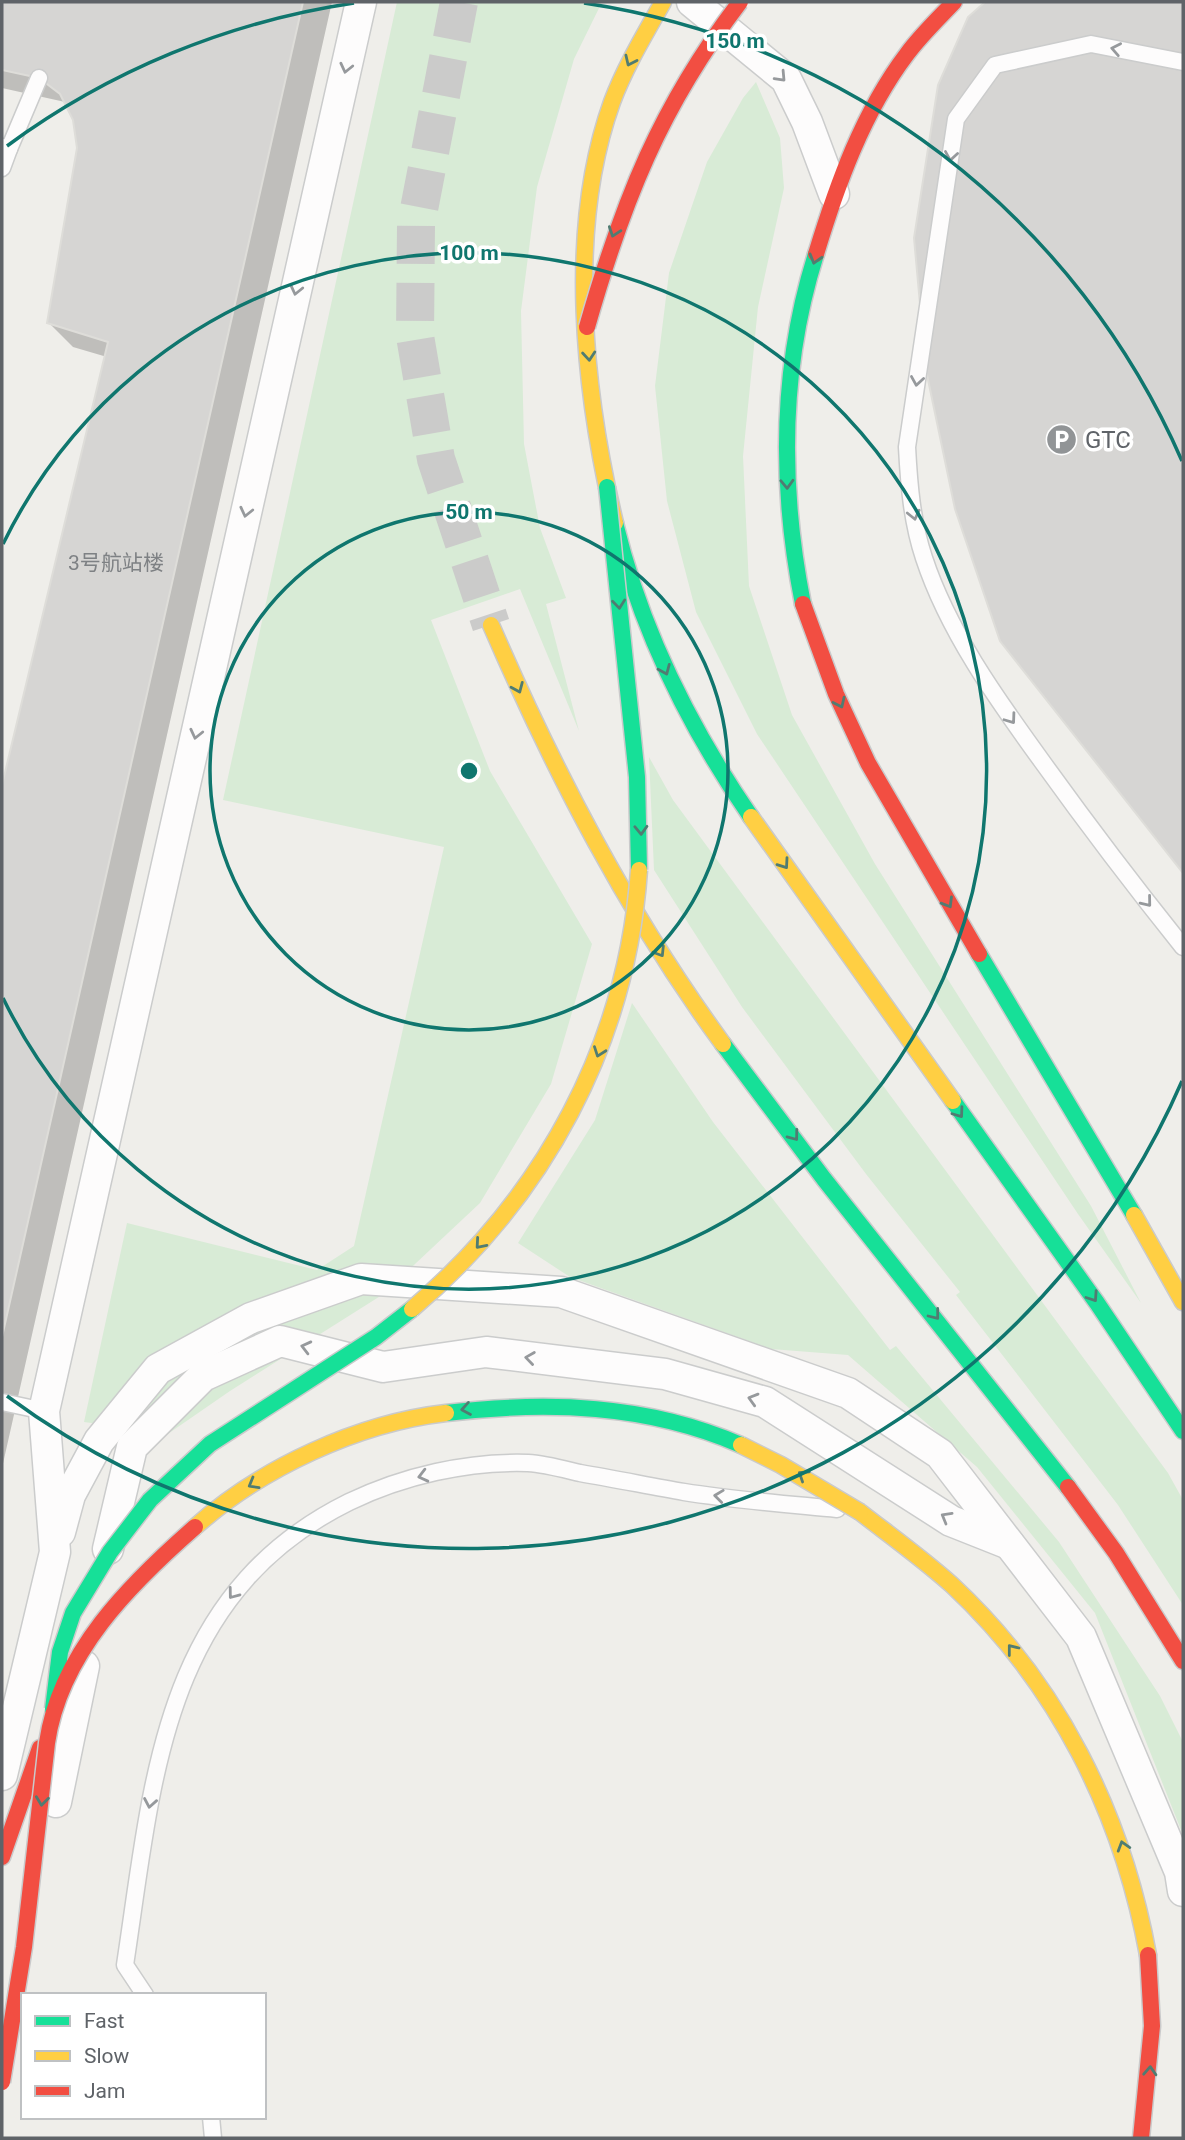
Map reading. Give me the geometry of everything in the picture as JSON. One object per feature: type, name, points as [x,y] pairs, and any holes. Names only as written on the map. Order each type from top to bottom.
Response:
[{"type":"main road","points":[[2,2082],[14,2025],[62,1644],[82,1597],[114,1545],[145,1504],[205,1450],[404,1316],[466,1261],[517,1202],[553,1150],[588,1082],[617,1005],[634,931],[642,837],[635,744],[607,487],[594,407],[587,327],[586,248],[592,180],[612,105],[631,59],[663,2]]},
{"type":"main road","points":[[587,327],[625,200],[653,134],[682,82],[740,2]]},
{"type":"main road","points":[[954,2],[902,60],[834,194],[799,313],[786,444],[789,526],[803,606],[832,687],[873,773],[911,843],[1126,1198],[1183,1302]]},
{"type":"main road","points":[[607,487],[626,567],[645,620],[668,677],[707,753],[919,1058],[1085,1286],[1183,1430]]},
{"type":"main road","points":[[491,625],[567,794],[606,867],[671,971],[811,1158],[994,1389],[1094,1521],[1183,1661]]},
{"type":"main road","points":[[2,1857],[53,1709],[77,1658],[125,1592],[183,1535],[248,1486],[320,1448],[397,1421],[477,1406],[559,1404],[639,1413],[718,1435],[792,1468],[860,1512],[922,1560],[1002,1637],[1062,1720],[1097,1781],[1119,1834],[1138,1899],[1149,1960],[1152,2018],[1149,2084],[1141,2138]]},
{"type":"street","points":[[55,1552],[44,1411],[361,2]]},
{"type":"street","points":[[692,2],[786,79],[807,122],[834,194]]},
{"type":"street","points":[[2,1775],[70,1495],[99,1441],[158,1368],[251,1318],[360,1279],[561,1292],[848,1393],[940,1454],[1081,1637],[1180,1871],[1183,1891]]},
{"type":"street","points":[[2,2066],[132,1447],[203,1376],[280,1341],[383,1367],[486,1352],[665,1374],[765,1402],[951,1521],[1009,1544]]},
{"type":"lane","points":[[1183,62],[1091,44],[995,65],[956,119],[907,447],[910,499],[924,558],[953,624],[1009,716],[1108,854],[1183,947]]},
{"type":"lane","points":[[2,168],[6,148],[39,78]]},
{"type":"lane","points":[[2,1402],[44,1411]]},
{"type":"lane","points":[[144,1993],[125,1965],[151,1795],[167,1727],[190,1663],[215,1618],[250,1572],[290,1537],[332,1511],[372,1491],[424,1475],[475,1465],[530,1463],[688,1492],[860,1512]]},
{"type":"lane","points":[[211,2119],[213,2138]]},
{"type":"green space","points":[[397,2],[602,2],[574,59],[537,187],[521,311],[524,444],[540,528],[566,598],[546,604],[579,731],[520,589],[431,620],[490,771],[592,944],[551,1084],[480,1203],[382,1295],[230,1391],[146,1449],[128,1428],[84,1422],[127,1223],[317,1270],[354,1246],[444,847],[223,800]]},
{"type":"green space","points":[[756,82],[780,138],[784,188],[758,307],[743,456],[749,586],[792,715],[875,864],[1091,1206],[1141,1303],[1078,1214],[757,734],[696,612],[667,501],[655,386],[669,273],[707,162],[743,98]]},
{"type":"green space","points":[[649,757],[673,800],[1168,1473],[1183,1500],[1183,1605],[1118,1505],[956,1295],[960,1292],[866,1174],[742,1007],[654,870]]},
{"type":"green space","points":[[632,1003],[713,1122],[890,1350],[896,1346],[1059,1542],[1160,1696],[1183,1742],[1183,1835],[1095,1613],[977,1467],[848,1355],[771,1349],[570,1277],[518,1243],[595,1120]]},
{"type":"building","points":[[2,2],[303,2],[2,1337],[2,785],[108,342],[47,323],[77,148],[73,120],[60,94],[39,78],[2,70]]},
{"type":"building","name":"GTC","points":[[985,2],[1183,2],[1183,873],[1000,641],[955,509],[926,370],[914,238],[938,85],[968,17]]},
{"type":"tunnel","points":[[459,2],[416,225],[415,336],[436,459],[491,625]]},
{"type":"traffic: fast","points":[[803,604],[790,516],[787,428],[796,340],[816,254]]},
{"type":"traffic: fast","points":[[607,487],[637,777],[639,870]]},
{"type":"traffic: fast","points":[[615,523],[639,601],[670,676],[707,748],[751,817]]},
{"type":"traffic: fast","points":[[979,954],[1134,1215]]},
{"type":"traffic: fast","points":[[723,1044],[824,1179],[1068,1487]]},
{"type":"traffic: fast","points":[[953,1101],[1097,1303],[1183,1431]]},
{"type":"traffic: fast","points":[[53,1709],[60,1652],[73,1613],[110,1552],[150,1500],[210,1444],[376,1337],[412,1309]]},
{"type":"traffic: fast","points":[[446,1413],[521,1407],[596,1409],[669,1421],[741,1445]]},
{"type":"traffic: slow","points":[[615,523],[604,473],[588,366],[585,257],[589,204],[598,152],[612,102],[629,63],[663,2]]},
{"type":"traffic: slow","points":[[491,625],[541,735],[595,841],[688,995],[723,1044]]},
{"type":"traffic: slow","points":[[751,817],[953,1101]]},
{"type":"traffic: slow","points":[[412,1309],[459,1265],[501,1218],[539,1167],[570,1113],[597,1056],[617,996],[631,934],[639,870]]},
{"type":"traffic: slow","points":[[1134,1215],[1183,1302]]},
{"type":"traffic: slow","points":[[195,1527],[250,1486],[312,1452],[379,1427],[446,1413]]},
{"type":"traffic: slow","points":[[741,1445],[781,1465],[860,1512]]},
{"type":"traffic: slow","points":[[860,1512],[952,1585],[990,1623],[1054,1708],[1103,1802],[1121,1851],[1148,1955]]},
{"type":"traffic: jam","points":[[587,327],[615,238],[647,157],[687,79],[740,2]]},
{"type":"traffic: jam","points":[[816,254],[842,176],[877,100],[912,47],[954,2]]},
{"type":"traffic: jam","points":[[803,604],[836,694],[868,763],[979,954]]},
{"type":"traffic: jam","points":[[1068,1487],[1116,1553],[1183,1661]]},
{"type":"traffic: jam","points":[[2,2082],[24,1947],[47,1743],[54,1710],[66,1679],[82,1650],[102,1623],[146,1572],[195,1527]]},
{"type":"traffic: jam","points":[[2,1857],[40,1748]]},
{"type":"traffic: jam","points":[[1141,2138],[1152,2026],[1148,1955]]},
{"type":"place","name":"GTC","points":[[1062,440]]}]
